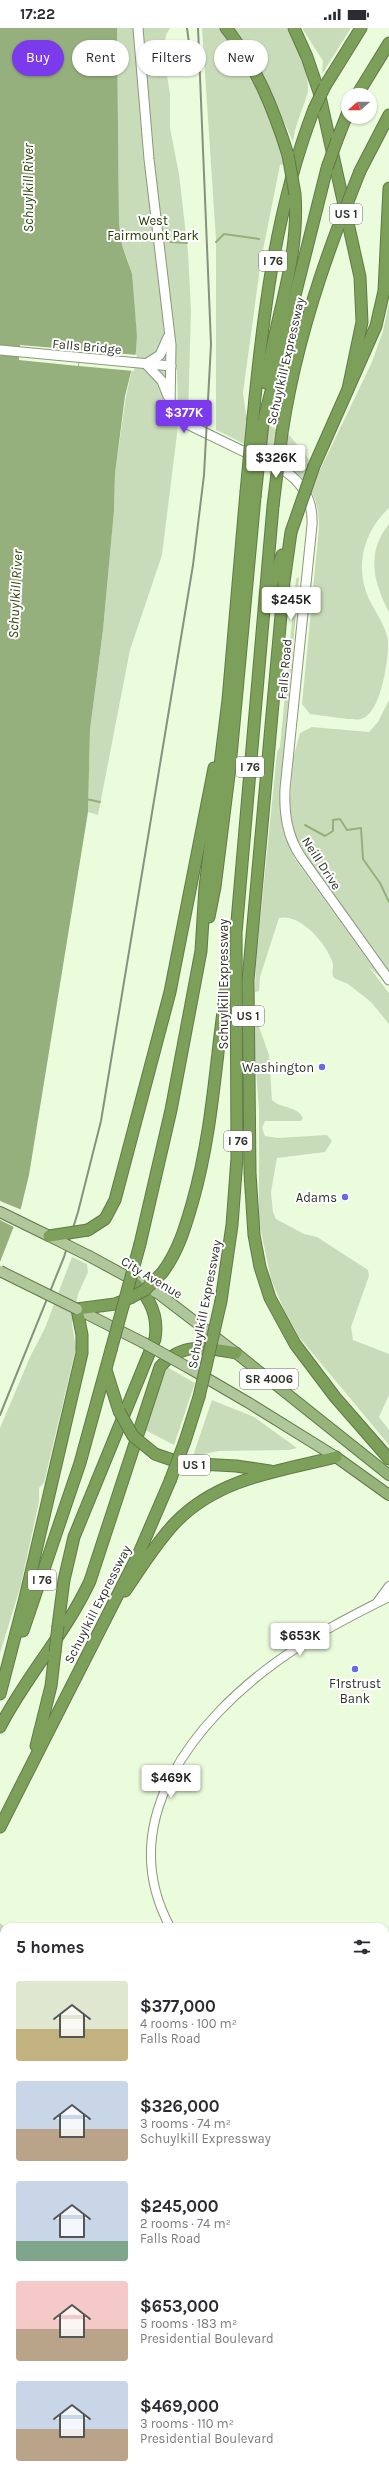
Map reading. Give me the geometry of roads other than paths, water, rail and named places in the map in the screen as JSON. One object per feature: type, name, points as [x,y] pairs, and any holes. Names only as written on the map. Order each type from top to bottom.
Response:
[{"type":"highway","name":"US 1","points":[[294,28],[307,57],[319,92],[360,277],[362,322],[348,389],[314,466],[291,532],[283,590],[249,957],[248,1032],[253,1224],[265,1283],[285,1328],[320,1379],[389,1459]]},
{"type":"highway","name":"Schuylkill Expressway","points":[[258,421],[268,292],[279,226],[297,160],[314,109],[324,86],[361,28]]},
{"type":"highway","points":[[201,951],[213,901],[226,807],[258,421],[293,256],[296,224],[295,194],[288,155],[265,92],[229,32]]},
{"type":"highway","points":[[361,88],[389,43]]},
{"type":"highway","name":"Schuylkill Expressway","points":[[0,1827],[138,1553],[170,1481],[199,1397],[221,1301],[232,1225],[237,1158],[236,933],[273,506],[282,433],[291,381],[306,324],[340,222],[360,171],[389,115]]},
{"type":"highway","points":[[258,421],[327,168],[343,124]]},
{"type":"highway","points":[[348,389],[373,334],[381,308],[385,272],[389,188]]},
{"type":"highway","name":"Schuylkill Expressway","points":[[0,1695],[58,1532],[112,1350],[140,1244],[169,1116],[201,951],[206,887],[251,494]]},
{"type":"highway","points":[[265,603],[291,532]]},
{"type":"highway","points":[[49,1236],[88,1230],[105,1219],[113,1205],[160,1034],[228,700]]},
{"type":"highway","points":[[0,1695],[25,1598],[83,1346],[77,1309],[98,1306],[130,1298],[145,1290],[162,1273],[180,1242],[200,1172],[213,1100],[223,1005],[236,933]]},
{"type":"highway","points":[[32,1764],[51,1686],[64,1580],[74,1537],[155,1339],[156,1324],[154,1310],[144,1292],[130,1279]]},
{"type":"highway","points":[[0,1727],[24,1686],[73,1614],[90,1581],[154,1380],[160,1367],[177,1352],[194,1347],[236,1353]]},
{"type":"highway","name":"City Avenue","points":[[236,1353],[389,1475]]},
{"type":"highway","name":"US 1","points":[[106,1370],[119,1411],[134,1436],[155,1454],[182,1463],[236,1466],[273,1471],[336,1457]]},
{"type":"highway","points":[[336,1457],[389,1495]]},
{"type":"highway","points":[[101,1627],[164,1537],[185,1514],[218,1491],[273,1471]]},
{"type":"main road","name":"Falls Road","points":[[138,28],[149,159],[170,334],[170,401],[172,414],[179,420],[286,472],[297,481],[308,496],[312,511],[312,525],[292,718]]},
{"type":"main road","points":[[170,334],[162,351],[144,364],[162,381],[170,401]]},
{"type":"main road","name":"Falls Bridge","points":[[0,350],[171,366]]},
{"type":"main road","name":"Neill Drive","points":[[292,718],[285,797],[290,835],[303,861],[389,980]]},
{"type":"main road","name":"City Avenue","points":[[0,1212],[89,1256],[179,1308],[236,1353]]},
{"type":"main road","points":[[0,1271],[93,1316],[189,1368],[336,1457]]},
{"type":"street","points":[[378,1601],[389,1586]]},
{"type":"street","points":[[168,1923],[155,1887],[151,1844],[158,1804],[174,1769],[218,1714],[271,1666],[321,1632],[389,1596]]},
{"type":"water","name":"Schuylkill River","points":[[0,28],[117,28],[117,40],[72,40],[72,76],[117,76],[119,223],[122,245],[132,274],[137,336],[136,352],[125,396],[115,474],[114,511],[103,630],[90,730],[88,812],[29,1175],[21,1208],[0,1262],[0,1211],[3,1203],[0,1201]]},
{"type":"waterway","points":[[119,233],[143,236]]},
{"type":"waterway","points":[[216,242],[224,234],[259,239]]},
{"type":"waterway","points":[[170,242],[187,243]]},
{"type":"waterway","points":[[86,799],[100,802]]},
{"type":"waterway","points":[[305,825],[325,836],[333,831],[333,820],[340,819],[347,830],[361,828],[363,859],[380,883],[389,902]]},
{"type":"railway","points":[[187,28],[189,40]]},
{"type":"railway","points":[[0,1415],[64,1257],[78,1212],[101,1121],[193,565],[204,475],[211,344],[198,28]]},
{"type":"place","name":"Washington","points":[[322,1067]]},
{"type":"place","name":"Adams","points":[[345,1197]]},
{"type":"place","name":"F1rstrust Bank","points":[[355,1669]]},
{"type":"park label","name":"West Fairmount Park","points":[[153,228]]}]
